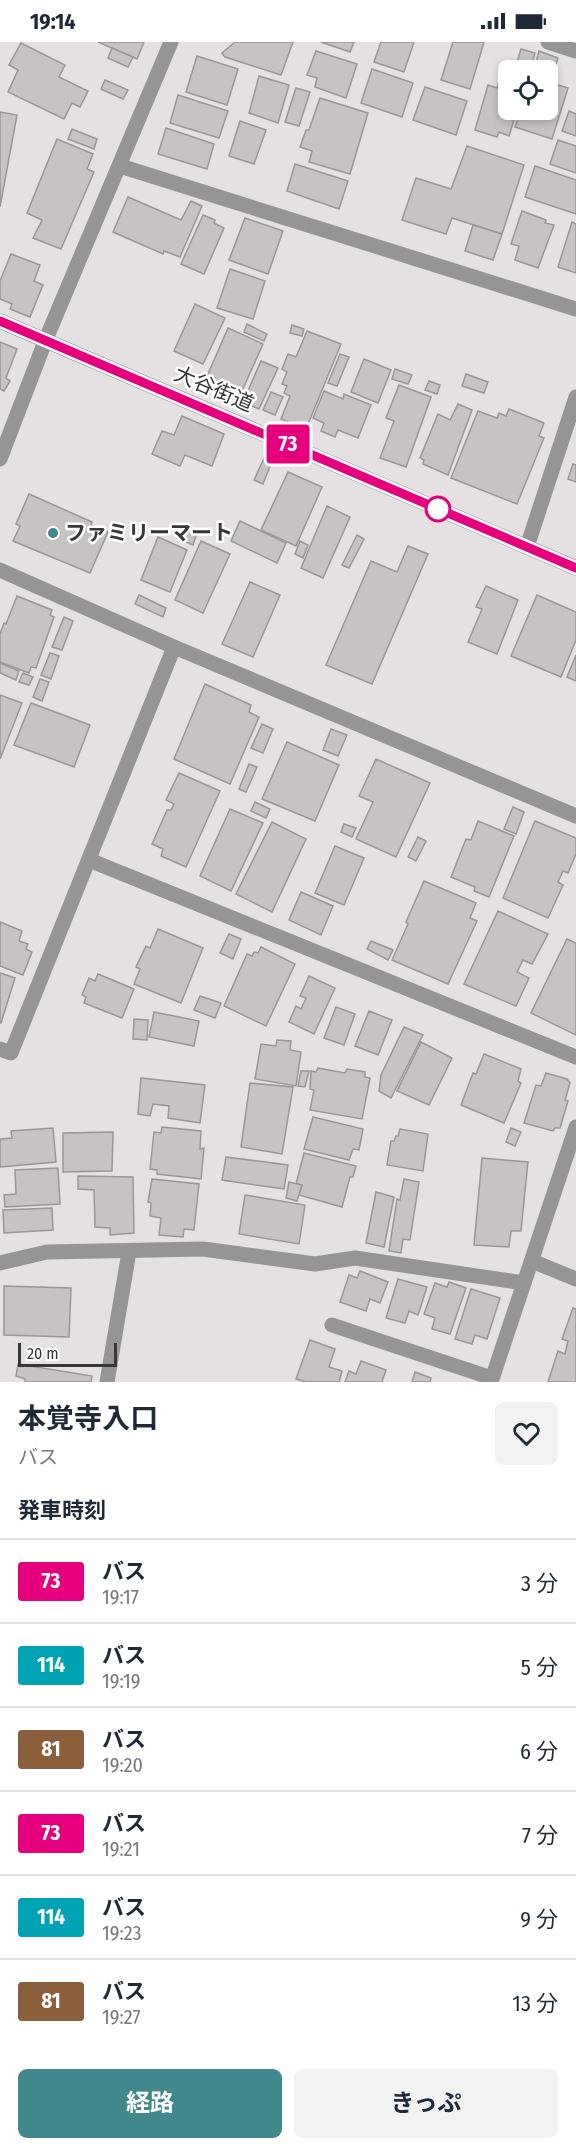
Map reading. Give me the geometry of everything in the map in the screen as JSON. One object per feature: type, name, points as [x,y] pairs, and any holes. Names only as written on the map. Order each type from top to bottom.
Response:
[{"type":"street","points":[[0,459],[46,339],[171,42]]},
{"type":"street","points":[[548,42],[576,51]]},
{"type":"street","points":[[120,166],[576,309]]},
{"type":"street","name":"大谷街道","points":[[0,321],[576,568]]},
{"type":"street","points":[[527,547],[576,397]]},
{"type":"street","points":[[0,570],[174,647],[576,816]]},
{"type":"street","points":[[0,1049],[10,1053],[174,647]]},
{"type":"street","points":[[89,860],[576,1057]]},
{"type":"street","points":[[332,1325],[492,1380],[576,1127]]},
{"type":"street","points":[[0,1263],[47,1252],[203,1249],[315,1264],[355,1258],[525,1283]]},
{"type":"street","points":[[107,1382],[129,1252]]},
{"type":"street","points":[[532,1260],[576,1278]]},
{"type":"building","points":[[98,42],[144,42],[137,59]]},
{"type":"building","points":[[235,42],[293,42],[281,75],[225,57],[222,53]]},
{"type":"building","points":[[321,42],[354,42],[350,52]]},
{"type":"building","points":[[381,42],[414,42],[404,72],[374,62]]},
{"type":"building","points":[[453,42],[484,42],[470,89],[441,80]]},
{"type":"building","points":[[21,43],[65,65],[59,77],[88,91],[80,107],[72,103],[64,119],[8,92],[18,70],[9,65]]},
{"type":"building","points":[[112,48],[133,57],[128,67],[108,58]]},
{"type":"building","points":[[521,49],[535,53],[533,60],[518,60]]},
{"type":"building","points":[[316,51],[357,64],[346,98],[315,87],[317,78],[307,75]]},
{"type":"building","points":[[539,51],[558,58],[557,60],[537,60]]},
{"type":"building","points":[[197,56],[238,69],[227,105],[186,92]]},
{"type":"building","points":[[372,69],[413,83],[402,117],[361,103]]},
{"type":"building","points":[[259,76],[289,85],[278,123],[249,113]]},
{"type":"building","points":[[105,80],[128,90],[123,99],[101,89]]},
{"type":"building","points":[[498,84],[498,120],[514,120],[509,136],[499,132],[497,137],[475,130],[488,85],[497,88]]},
{"type":"building","points":[[558,85],[568,88],[558,120]]},
{"type":"building","points":[[425,87],[467,101],[456,135],[413,120]]},
{"type":"building","points":[[296,88],[310,92],[299,126],[285,122]]},
{"type":"building","points":[[178,95],[228,111],[219,138],[170,123]]},
{"type":"building","points":[[320,98],[368,113],[350,174],[309,162],[312,151],[300,147],[306,130],[309,130]]},
{"type":"building","points":[[569,111],[576,114],[576,136],[562,131]]},
{"type":"building","points":[[0,112],[17,115],[0,207]]},
{"type":"building","points":[[517,120],[558,120],[552,139],[515,127]]},
{"type":"building","points":[[240,121],[266,130],[254,164],[229,156]]},
{"type":"building","points":[[166,128],[214,144],[207,169],[158,154]]},
{"type":"building","points":[[72,129],[97,139],[94,149],[68,139]]},
{"type":"building","points":[[57,139],[93,154],[87,169],[94,172],[61,249],[33,238],[42,220],[27,213]]},
{"type":"building","points":[[558,140],[576,146],[576,173],[550,164]]},
{"type":"building","points":[[467,146],[524,165],[502,234],[452,218],[446,234],[402,220],[416,178],[451,189]]},
{"type":"building","points":[[295,164],[348,181],[339,209],[287,191]]},
{"type":"building","points":[[535,166],[576,180],[576,214],[525,197]]},
{"type":"building","points":[[128,197],[181,220],[191,201],[202,206],[180,257],[164,251],[163,254],[113,232]]},
{"type":"building","points":[[522,211],[554,225],[538,268],[515,260],[519,246],[511,244]]},
{"type":"building","points":[[203,215],[215,220],[214,223],[224,228],[204,274],[181,264]]},
{"type":"building","points":[[245,218],[283,231],[268,274],[229,260]]},
{"type":"building","points":[[572,222],[576,224],[576,273],[558,267]]},
{"type":"building","points":[[473,225],[502,234],[493,260],[465,251]]},
{"type":"building","points":[[11,254],[40,265],[34,281],[43,285],[30,317],[10,309],[12,304],[0,299],[0,281]]},
{"type":"building","points":[[230,269],[265,281],[253,319],[217,308]]},
{"type":"building","points":[[195,304],[225,318],[203,364],[174,351]]},
{"type":"building","points":[[247,324],[267,334],[264,341],[244,332]]},
{"type":"building","points":[[292,325],[304,329],[302,336],[290,333]]},
{"type":"building","points":[[228,328],[263,344],[238,400],[211,388],[215,378],[208,374]]},
{"type":"building","points":[[307,331],[341,344],[306,429],[281,419],[290,396],[284,393],[287,386],[282,384],[287,372],[282,369],[288,354],[296,357]]},
{"type":"building","points":[[0,342],[17,349],[6,378],[10,381],[4,391],[0,389]]},
{"type":"building","points":[[340,354],[349,357],[337,386],[328,383]]},
{"type":"building","points":[[364,359],[391,370],[378,403],[351,392]]},
{"type":"building","points":[[261,361],[278,368],[259,409],[243,402]]},
{"type":"building","points":[[395,369],[412,375],[408,384],[392,379]]},
{"type":"building","points":[[466,374],[488,382],[484,393],[462,386]]},
{"type":"building","points":[[429,381],[440,385],[437,394],[425,390]]},
{"type":"building","points":[[399,385],[431,397],[406,467],[380,458],[394,421],[386,418]]},
{"type":"building","points":[[324,391],[343,399],[344,394],[371,405],[358,438],[338,430],[335,437],[321,431],[324,423],[313,418]]},
{"type":"building","points":[[271,392],[283,397],[275,415],[263,410]]},
{"type":"building","points":[[458,404],[472,410],[448,475],[423,464],[424,460],[420,458],[438,414],[450,420]]},
{"type":"building","points":[[509,409],[544,423],[539,436],[544,438],[517,504],[451,478],[478,411],[497,418],[499,413],[506,416]]},
{"type":"building","points":[[182,416],[224,434],[212,466],[185,455],[180,466],[152,454],[162,431],[174,435]]},
{"type":"building","points":[[265,456],[273,459],[263,484],[254,480]]},
{"type":"building","points":[[573,464],[576,465],[576,482],[568,479]]},
{"type":"building","points":[[288,472],[322,487],[296,546],[261,530]]},
{"type":"building","points":[[29,494],[92,522],[91,525],[108,532],[90,573],[13,541],[20,526],[16,524]]},
{"type":"building","points":[[327,506],[350,517],[323,578],[301,568]]},
{"type":"building","points":[[240,521],[286,543],[277,563],[231,541]]},
{"type":"building","points":[[183,526],[197,533],[193,545],[177,538]]},
{"type":"building","points":[[357,535],[364,539],[349,568],[342,565]]},
{"type":"building","points":[[158,537],[187,550],[170,592],[141,580]]},
{"type":"building","points":[[201,541],[230,554],[203,613],[175,600]]},
{"type":"building","points":[[300,541],[308,545],[303,558],[295,554]]},
{"type":"building","points":[[408,546],[428,554],[372,684],[326,665],[371,561],[397,572]]},
{"type":"building","points":[[250,582],[280,595],[253,657],[222,644]]},
{"type":"building","points":[[486,586],[518,600],[497,654],[468,642],[482,609],[476,607]]},
{"type":"building","points":[[139,595],[166,608],[163,617],[135,604]]},
{"type":"building","points":[[537,595],[576,612],[576,640],[561,677],[511,656]]},
{"type":"building","points":[[17,596],[52,610],[50,615],[54,617],[36,668],[31,667],[29,673],[0,662],[0,634]]},
{"type":"building","points":[[64,617],[73,621],[62,650],[52,647]]},
{"type":"building","points":[[50,653],[59,656],[51,679],[41,675]]},
{"type":"building","points":[[576,655],[576,681],[567,677]]},
{"type":"building","points":[[0,663],[19,671],[16,680],[0,673]]},
{"type":"building","points":[[23,673],[33,677],[29,685],[19,682]]},
{"type":"building","points":[[40,679],[49,682],[42,701],[33,697]]},
{"type":"building","points":[[205,684],[251,705],[249,712],[259,717],[230,784],[174,759]]},
{"type":"building","points":[[0,695],[22,703],[0,759]]},
{"type":"building","points":[[31,703],[90,725],[74,767],[14,745]]},
{"type":"building","points":[[262,724],[273,729],[263,753],[251,748]]},
{"type":"building","points":[[331,729],[347,735],[338,756],[323,750]]},
{"type":"building","points":[[287,742],[339,765],[315,821],[262,799]]},
{"type":"building","points":[[376,759],[430,783],[396,857],[356,839],[373,802],[359,796]]},
{"type":"building","points":[[249,764],[257,767],[246,792],[239,789]]},
{"type":"building","points":[[179,773],[220,791],[186,867],[161,856],[163,849],[152,844],[167,810],[171,810],[174,804],[166,800]]},
{"type":"building","points":[[255,802],[270,809],[266,818],[251,811]]},
{"type":"building","points":[[513,807],[524,812],[516,834],[504,829]]},
{"type":"building","points":[[230,809],[263,823],[231,891],[200,876]]},
{"type":"building","points":[[478,821],[514,836],[489,897],[474,891],[475,887],[451,877],[466,839],[471,840]]},
{"type":"building","points":[[535,821],[576,838],[576,854],[568,873],[563,871],[558,882],[563,885],[548,918],[503,898]]},
{"type":"building","points":[[272,822],[306,839],[272,912],[236,894]]},
{"type":"building","points":[[344,824],[356,828],[352,837],[341,832]]},
{"type":"building","points":[[418,837],[426,841],[416,861],[408,857]]},
{"type":"building","points":[[335,846],[364,858],[344,905],[315,893]]},
{"type":"building","points":[[424,881],[476,903],[470,918],[477,921],[448,984],[392,960]]},
{"type":"building","points":[[301,892],[333,906],[321,935],[289,920]]},
{"type":"building","points":[[498,911],[548,934],[532,964],[523,960],[517,972],[529,978],[516,1006],[464,984]]},
{"type":"building","points":[[0,922],[22,931],[19,941],[28,944],[26,949],[32,952],[23,975],[0,966]]},
{"type":"building","points":[[158,929],[203,948],[181,1003],[134,984],[140,969],[136,967],[146,946],[150,948]]},
{"type":"building","points":[[229,934],[241,939],[233,959],[220,953]]},
{"type":"building","points":[[567,939],[576,943],[576,1035],[531,1013]]},
{"type":"building","points":[[371,941],[393,950],[388,960],[367,949]]},
{"type":"building","points":[[261,947],[295,964],[266,1026],[224,1006],[247,954],[252,956],[254,952],[258,953]]},
{"type":"building","points":[[0,973],[15,978],[1,1023],[0,1023]]},
{"type":"building","points":[[98,974],[134,989],[122,1018],[84,1003],[86,997],[82,995],[89,978],[95,981]]},
{"type":"building","points":[[309,976],[335,988],[314,1034],[289,1022],[296,1006],[301,1009],[306,998],[300,996]]},
{"type":"building","points":[[200,996],[221,1003],[215,1018],[194,1010]]},
{"type":"building","points":[[336,1007],[355,1014],[344,1045],[324,1038]]},
{"type":"building","points":[[369,1011],[392,1020],[378,1055],[355,1046]]},
{"type":"building","points":[[154,1012],[199,1021],[194,1046],[149,1037]]},
{"type":"building","points":[[134,1019],[148,1020],[147,1040],[133,1039]]},
{"type":"building","points":[[404,1027],[423,1035],[391,1098],[379,1091],[381,1075]]},
{"type":"building","points":[[277,1040],[291,1041],[290,1050],[301,1052],[296,1086],[255,1079],[261,1044],[276,1046]]},
{"type":"building","points":[[421,1042],[452,1058],[429,1105],[397,1091]]},
{"type":"building","points":[[484,1054],[521,1069],[518,1081],[521,1083],[504,1123],[461,1105],[473,1073],[476,1074]]},
{"type":"building","points":[[318,1068],[345,1073],[347,1069],[365,1072],[365,1077],[370,1078],[362,1119],[310,1110],[314,1090],[310,1089],[311,1071],[316,1072]]},
{"type":"building","points":[[301,1071],[309,1071],[305,1087],[298,1086]]},
{"type":"building","points":[[546,1073],[567,1079],[570,1083],[565,1100],[568,1101],[560,1128],[555,1128],[553,1131],[524,1123],[536,1085],[541,1086]]},
{"type":"building","points":[[141,1078],[205,1085],[200,1123],[168,1118],[169,1106],[153,1104],[150,1116],[138,1114]]},
{"type":"building","points":[[250,1083],[293,1087],[282,1154],[241,1147]]},
{"type":"building","points":[[313,1117],[363,1129],[359,1150],[353,1149],[349,1160],[304,1149]]},
{"type":"building","points":[[162,1127],[201,1131],[200,1149],[204,1148],[201,1179],[157,1174],[157,1170],[150,1169],[154,1132],[161,1133]]},
{"type":"building","points":[[53,1128],[56,1162],[0,1167],[0,1139],[12,1138],[11,1131]]},
{"type":"building","points":[[511,1128],[521,1132],[515,1146],[506,1142]]},
{"type":"building","points":[[400,1129],[428,1134],[423,1171],[387,1165],[391,1141],[398,1136]]},
{"type":"building","points":[[113,1132],[112,1171],[63,1172],[63,1133]]},
{"type":"building","points":[[304,1153],[356,1166],[353,1177],[350,1177],[342,1207],[299,1195],[302,1185],[296,1184]]},
{"type":"building","points":[[226,1157],[288,1165],[284,1189],[222,1180]]},
{"type":"building","points":[[482,1158],[528,1162],[521,1231],[511,1231],[509,1247],[474,1245]]},
{"type":"building","points":[[58,1168],[60,1204],[5,1207],[4,1195],[16,1194],[15,1170]]},
{"type":"building","points":[[78,1176],[133,1177],[134,1233],[110,1235],[110,1228],[95,1227],[94,1190],[78,1189]]},
{"type":"building","points":[[152,1179],[199,1184],[194,1230],[184,1229],[183,1237],[159,1235],[161,1218],[150,1216],[151,1203],[148,1202]]},
{"type":"building","points":[[404,1179],[419,1182],[410,1240],[403,1239],[401,1253],[389,1251],[397,1199],[400,1200]]},
{"type":"building","points":[[289,1182],[302,1185],[297,1201],[286,1198]]},
{"type":"building","points":[[376,1192],[394,1197],[384,1247],[366,1243]]},
{"type":"building","points":[[245,1195],[305,1205],[299,1244],[239,1234]]},
{"type":"building","points":[[52,1208],[53,1230],[4,1233],[3,1210]]},
{"type":"building","points":[[360,1271],[388,1282],[380,1303],[370,1299],[366,1311],[340,1302],[349,1275],[357,1278]]},
{"type":"building","points":[[398,1279],[427,1287],[418,1315],[409,1311],[405,1323],[386,1318]]},
{"type":"building","points":[[449,1282],[466,1288],[450,1334],[432,1329],[435,1318],[424,1314],[435,1283],[447,1287]]},
{"type":"building","points":[[4,1286],[71,1288],[69,1337],[4,1335]]},
{"type":"building","points":[[471,1289],[500,1298],[487,1339],[475,1335],[472,1344],[455,1339]]},
{"type":"building","points":[[573,1308],[576,1309],[576,1382],[548,1382],[558,1351],[565,1354],[568,1341],[562,1339]]},
{"type":"building","points":[[310,1340],[335,1349],[329,1367],[342,1371],[339,1382],[306,1382],[296,1379]]},
{"type":"building","points":[[361,1361],[386,1370],[382,1382],[345,1382],[349,1371],[356,1374]]},
{"type":"building","points":[[18,1364],[92,1376],[91,1382],[25,1382],[25,1379],[16,1376]]},
{"type":"building","points":[[415,1372],[431,1378],[430,1382],[412,1382]]},
{"type":"bus line","name":"73","points":[[0,321],[576,568]]},
{"type":"place","name":"ファミリーマート","points":[[53,533]]}]
